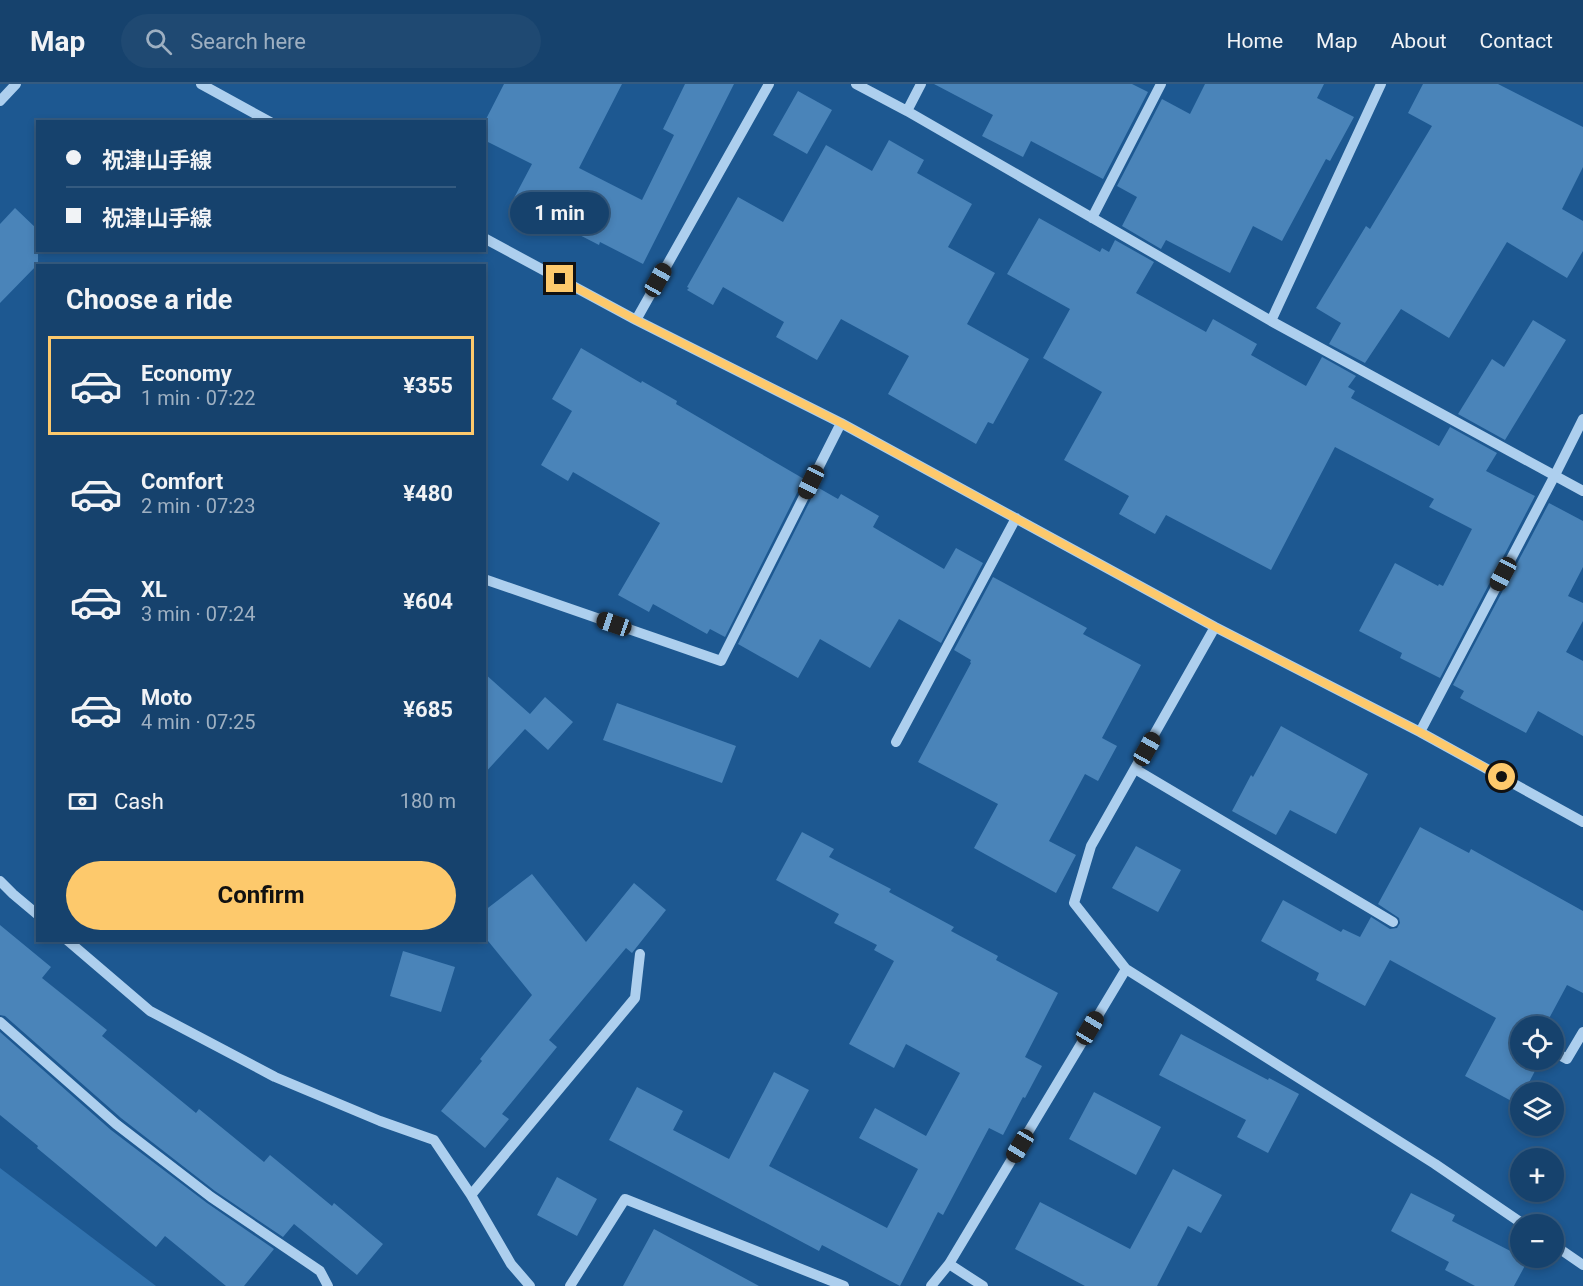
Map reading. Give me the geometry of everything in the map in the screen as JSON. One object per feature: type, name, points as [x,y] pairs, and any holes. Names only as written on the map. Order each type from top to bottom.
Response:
[{"type":"street","points":[[0,101],[16,84]]},
{"type":"street","points":[[201,84],[266,120]]},
{"type":"street","points":[[636,320],[769,84]]},
{"type":"street","points":[[856,84],[907,111],[1271,321],[1583,491]]},
{"type":"street","points":[[907,111],[921,84]]},
{"type":"street","points":[[1092,218],[1161,84]]},
{"type":"street","points":[[1271,321],[1381,84]]},
{"type":"street","points":[[486,239],[636,320],[841,423],[1215,627],[1420,732],[1583,822]]},
{"type":"street","points":[[1420,732],[1583,419]]},
{"type":"street","points":[[486,580],[721,661],[841,423]]},
{"type":"street","points":[[896,742],[1016,518]]},
{"type":"street","points":[[1215,627],[1091,846],[1074,903],[1126,969],[1435,1164],[1510,1215]]},
{"type":"street","points":[[1135,769],[1393,922]]},
{"type":"street","points":[[0,881],[36,913]]},
{"type":"street","points":[[69,942],[150,1011],[275,1077],[380,1121],[434,1140],[471,1195],[511,1264],[530,1286]]},
{"type":"street","points":[[471,1195],[635,998],[640,954]]},
{"type":"street","points":[[931,1286],[949,1264],[1126,969]]},
{"type":"street","points":[[0,1022],[116,1124],[211,1197],[320,1271],[328,1286]]},
{"type":"street","points":[[1564,1057],[1567,1059],[1583,1032]]},
{"type":"street","points":[[570,1286],[625,1199],[844,1286]]},
{"type":"street","points":[[1564,1252],[1583,1264]]},
{"type":"street","points":[[949,1264],[983,1286]]},
{"type":"shaded area","points":[[0,1168],[156,1286],[0,1286]]},
{"type":"building","points":[[504,84],[622,84],[579,168],[642,200],[674,135],[663,129],[685,84],[734,84],[643,264],[600,242],[599,245],[564,227],[566,224],[514,198],[532,164],[486,141],[486,120]]},
{"type":"building","points":[[934,84],[1132,84],[1148,92],[1103,179],[1031,141],[1023,157],[982,136],[993,115]]},
{"type":"building","points":[[1205,84],[1324,84],[1317,98],[1354,117],[1330,161],[1326,159],[1282,241],[1253,226],[1230,273],[1166,240],[1161,249],[1122,226],[1137,197],[1117,186],[1162,99],[1190,114]]},
{"type":"building","points":[[1423,84],[1498,84],[1583,127],[1583,167],[1562,209],[1583,221],[1583,251],[1567,278],[1507,242],[1449,338],[1401,309],[1365,363],[1329,344],[1341,323],[1316,308],[1366,226],[1370,229],[1432,126],[1408,113]]},
{"type":"building","points":[[798,91],[832,110],[807,154],[773,135]]},
{"type":"building","points":[[889,140],[924,160],[917,173],[972,204],[948,247],[995,273],[967,324],[1029,359],[993,424],[988,422],[976,444],[888,394],[909,356],[841,319],[817,360],[776,337],[784,322],[723,287],[713,305],[687,290],[738,197],[783,222],[826,145],[872,171]]},
{"type":"building","points":[[15,208],[36,228],[38,264],[0,303],[0,224]]},
{"type":"building","points":[[1039,218],[1100,252],[1102,248],[1109,252],[1115,240],[1154,262],[1136,293],[1206,332],[1213,319],[1257,344],[1251,355],[1306,386],[1322,357],[1356,376],[1348,387],[1355,391],[1351,398],[1439,446],[1450,427],[1497,453],[1486,471],[1535,496],[1440,678],[1400,658],[1402,653],[1359,631],[1395,563],[1438,586],[1439,584],[1443,586],[1472,529],[1429,507],[1434,499],[1335,447],[1271,570],[1166,515],[1155,534],[1119,514],[1129,496],[1064,460],[1102,392],[1043,358],[1070,309],[1007,274]]},
{"type":"building","points":[[1533,320],[1566,340],[1505,440],[1458,414],[1492,359],[1504,367]]},
{"type":"building","points":[[581,348],[677,401],[676,404],[804,479],[725,637],[710,629],[707,634],[653,604],[649,612],[618,595],[660,523],[573,472],[568,481],[541,465],[572,411],[552,399]]},
{"type":"building","points":[[817,487],[838,499],[841,494],[879,516],[873,527],[944,569],[956,548],[983,563],[941,643],[899,619],[870,668],[820,639],[798,678],[738,644]]},
{"type":"building","points":[[1549,503],[1583,521],[1583,567],[1568,596],[1583,603],[1583,621],[1566,652],[1583,661],[1583,736],[1538,711],[1526,733],[1460,698],[1464,691],[1453,685]]},
{"type":"building","points":[[993,577],[1087,628],[1083,634],[1141,665],[1102,738],[1117,746],[1098,781],[1085,774],[1049,841],[1076,855],[1056,893],[974,848],[998,804],[918,762],[971,663],[971,660],[954,650]]},
{"type":"building","points":[[486,675],[530,714],[545,697],[573,722],[548,750],[525,729],[486,772]]},
{"type":"building","points":[[617,703],[736,746],[722,783],[603,740]]},
{"type":"building","points":[[1281,726],[1368,774],[1336,834],[1290,810],[1276,835],[1232,811]]},
{"type":"building","points":[[1420,827],[1469,853],[1471,849],[1583,911],[1583,993],[1567,985],[1550,1016],[1510,1016],[1510,1070],[1535,1070],[1529,1082],[1510,1082],[1510,1100],[1465,1076],[1496,1018],[1390,960],[1365,1006],[1316,980],[1319,973],[1261,941],[1283,900],[1341,932],[1343,929],[1360,937],[1371,917],[1390,929],[1397,928],[1400,923],[1399,918],[1378,904]]},
{"type":"building","points":[[802,832],[834,849],[829,857],[891,889],[889,892],[954,927],[951,931],[998,956],[996,960],[1058,993],[1025,1057],[1042,1066],[1025,1098],[1023,1097],[1003,1135],[989,1128],[943,1215],[938,1212],[900,1286],[822,1245],[819,1251],[609,1140],[637,1087],[683,1111],[673,1130],[729,1159],[774,1072],[809,1090],[769,1166],[887,1228],[918,1169],[859,1138],[875,1108],[926,1136],[960,1073],[906,1044],[894,1068],[849,1044],[894,961],[874,950],[877,945],[834,923],[839,914],[776,880]]},
{"type":"building","points":[[1136,846],[1181,870],[1158,912],[1112,888]]},
{"type":"building","points":[[532,874],[586,942],[634,883],[666,910],[632,953],[626,948],[549,1040],[557,1047],[502,1114],[509,1119],[485,1148],[441,1111],[532,995],[486,938],[486,909]]},
{"type":"building","points":[[0,925],[51,967],[42,978],[107,1030],[102,1036],[196,1113],[199,1109],[264,1162],[270,1155],[332,1206],[334,1203],[383,1244],[357,1275],[294,1224],[283,1237],[215,1191],[121,1118],[5,1016],[0,1015]]},
{"type":"building","points":[[403,951],[455,967],[441,1012],[390,996]]},
{"type":"building","points":[[0,1032],[111,1130],[207,1203],[274,1249],[244,1286],[226,1286],[165,1236],[156,1247],[0,1115]]},
{"type":"building","points":[[1181,1034],[1299,1094],[1268,1153],[1237,1137],[1246,1120],[1159,1075]]},
{"type":"building","points":[[1094,1092],[1161,1127],[1136,1175],[1069,1139]]},
{"type":"building","points":[[1173,1169],[1222,1195],[1201,1233],[1188,1226],[1157,1286],[1085,1286],[1015,1249],[1040,1202],[1130,1249]]},
{"type":"building","points":[[557,1177],[597,1199],[577,1236],[537,1215]]},
{"type":"building","points":[[1411,1193],[1455,1215],[1452,1221],[1510,1251],[1510,1268],[1524,1268],[1514,1286],[1475,1286],[1445,1270],[1449,1262],[1391,1231]]},
{"type":"building","points":[[654,1229],[759,1286],[623,1286]]},
{"type":"route","points":[[560,279],[636,320],[841,423],[1215,627],[1420,732],[1502,777]]}]
